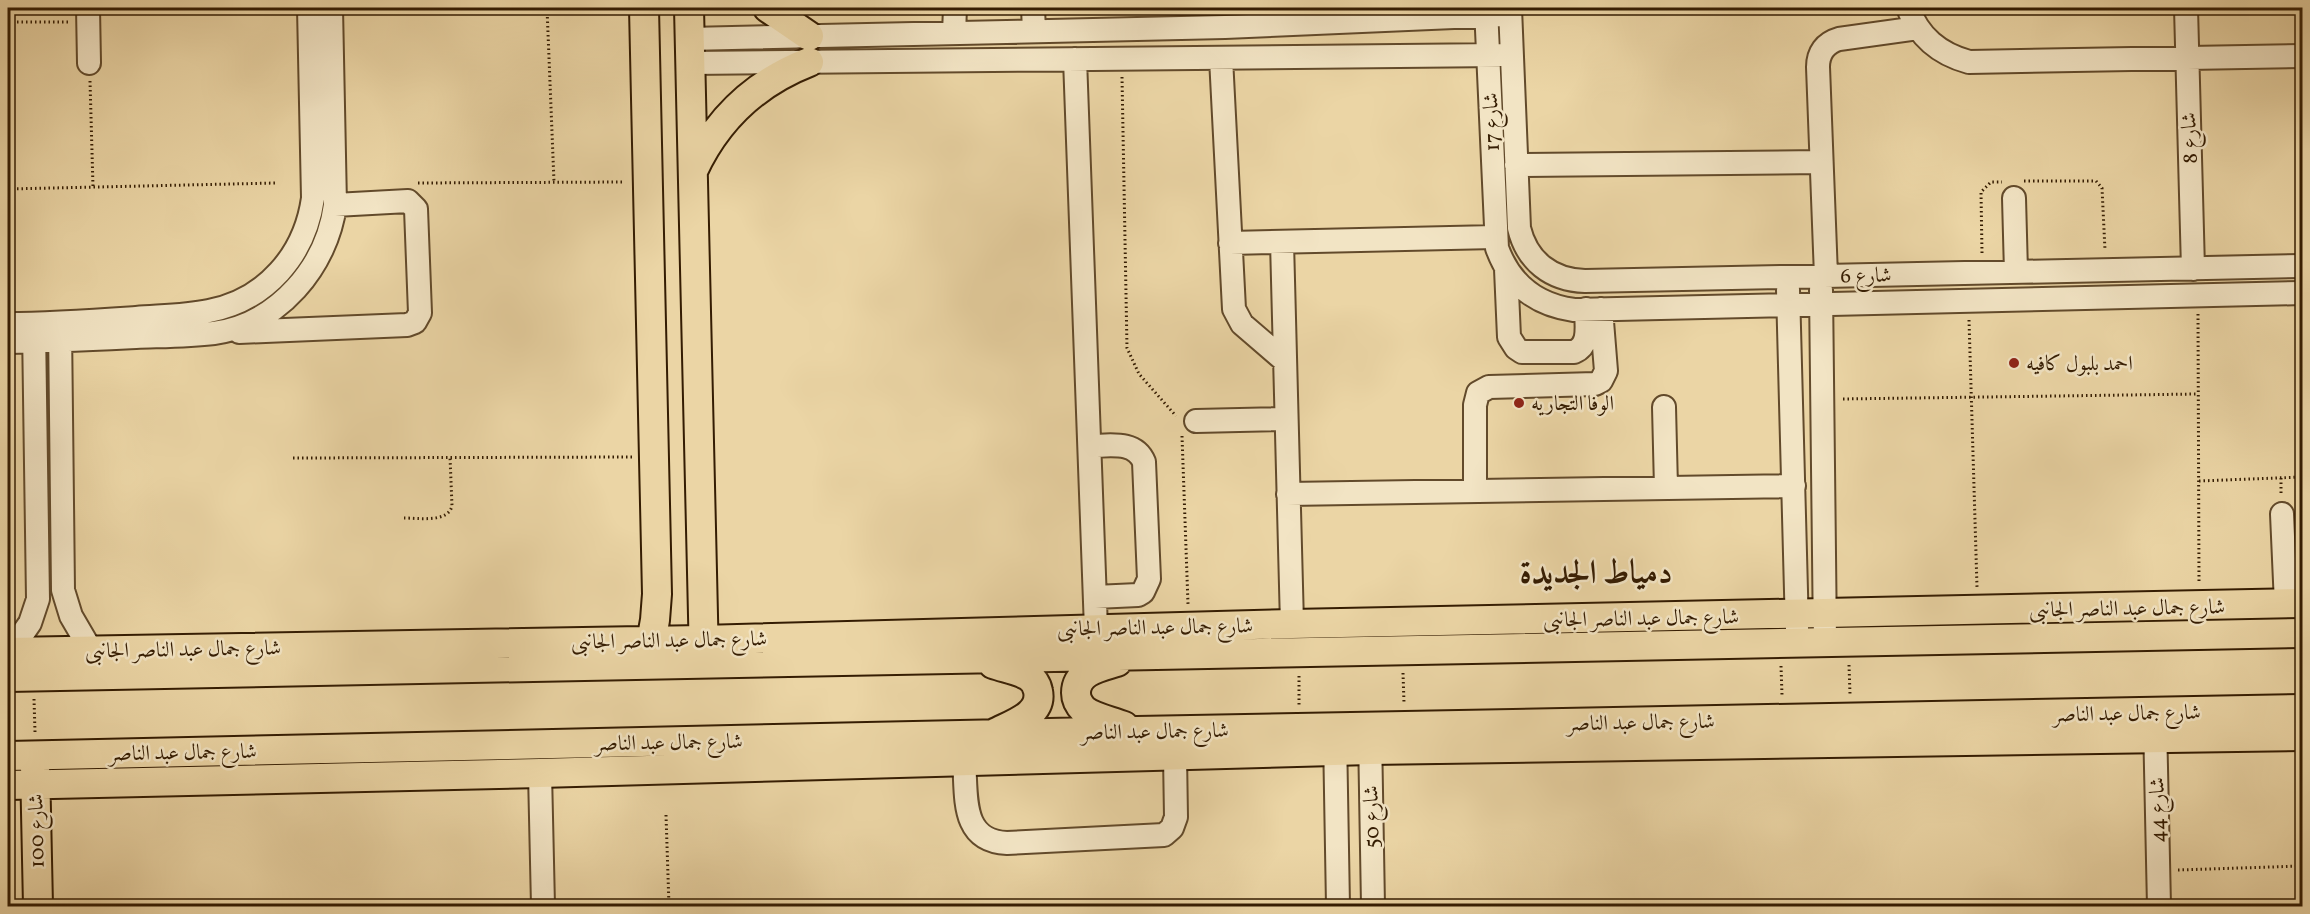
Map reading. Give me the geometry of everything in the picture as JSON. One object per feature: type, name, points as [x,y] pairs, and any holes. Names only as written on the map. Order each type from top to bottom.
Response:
[{"type":"main road","points":[[15,664],[649,653],[657,594],[644,8]]},
{"type":"main road","points":[[689,8],[703,652],[973,658],[1403,651],[1812,633],[2302,633]]},
{"type":"main road","points":[[692,173],[712,136],[738,105],[809,49],[768,8]]},
{"type":"main road","name":"شارع جمال عبد الناصر الجانبى","points":[[649,653],[703,652],[1096,629],[1292,624],[1352,623],[1812,633],[1978,611],[2294,604]]},
{"type":"main road","points":[[1352,623],[1354,651]]},
{"type":"main road","points":[[2248,634],[2302,646]]},
{"type":"main road","name":"شارع جمال عبد الناصر الجانبى","points":[[15,664],[92,652],[302,659]]},
{"type":"main road","points":[[1137,656],[1087,673],[1081,678],[1076,692],[1077,699],[1086,711],[1137,731]]},
{"type":"main road","points":[[973,658],[1026,675],[1032,679],[1039,692],[1039,699],[1032,712],[991,736]]},
{"type":"main road","name":"شارع جمال عبد الناصر","points":[[1370,738],[1404,727],[1851,718],[2155,726],[2295,705]]},
{"type":"main road","points":[[8,785],[540,773],[689,755],[964,761],[1174,756],[1370,738],[2155,726],[2302,736]]},
{"type":"main road","name":"شارع جمال عبد الناصر","points":[[21,756],[689,755],[991,736],[1299,728],[1335,740]]},
{"type":"main road","name":"شارع 100","points":[[21,756],[35,784],[38,906]]},
{"type":"street","points":[[60,333],[209,311],[241,301],[254,294],[287,264],[302,239],[313,198],[309,8]]},
{"type":"street","points":[[216,333],[254,319],[272,309],[298,286],[309,274],[330,232],[335,205],[331,8]]},
{"type":"street","points":[[954,33],[955,8]]},
{"type":"street","points":[[1033,8],[1034,31]]},
{"type":"street","points":[[1908,8],[1926,38],[1946,54],[1969,62],[2302,56]]},
{"type":"street","name":"شارع 8","points":[[2186,8],[2193,269]]},
{"type":"street","name":"شارع 17","points":[[1486,11],[1495,237]]},
{"type":"street","points":[[809,49],[954,33],[1034,31],[1123,18],[1510,11]]},
{"type":"street","name":"شارع 17","points":[[1510,11],[1516,165]]},
{"type":"street","points":[[88,15],[89,63]]},
{"type":"street","points":[[1812,633],[1822,399],[1823,276],[1818,67],[1821,52],[1831,41],[1918,28]]},
{"type":"street","points":[[690,51],[809,49],[1075,59],[1512,54]]},
{"type":"street","points":[[1221,58],[1232,299],[1238,318],[1285,361]]},
{"type":"street","points":[[1075,59],[1096,629]]},
{"type":"street","points":[[1516,165],[1821,162]]},
{"type":"street","name":"شارع 6","points":[[1516,165],[1518,218],[1522,238],[1531,256],[1546,270],[1565,279],[1585,281],[2295,266]]},
{"type":"street","points":[[2010,187],[2016,272]]},
{"type":"street","points":[[8,324],[34,333],[216,333],[407,326],[415,322],[420,313],[416,209],[408,201],[335,205]]},
{"type":"street","points":[[1230,243],[1495,237]]},
{"type":"street","name":"شارع 6","points":[[1495,237],[1506,269],[1521,287],[1540,301],[1562,309],[2295,293]]},
{"type":"street","points":[[1281,242],[1292,624]]},
{"type":"street","points":[[2295,266],[2295,293]]},
{"type":"street","points":[[1506,269],[1509,337],[1516,348],[1522,351],[1574,352],[1581,350],[1587,338],[1594,309]]},
{"type":"street","points":[[1788,276],[1794,486],[1812,633]]},
{"type":"street","points":[[1475,491],[1475,405],[1478,393],[1489,387],[1594,384],[1601,381],[1605,371],[1594,309]]},
{"type":"street","points":[[8,342],[34,333]]},
{"type":"street","points":[[15,664],[38,599],[34,333]]},
{"type":"street","points":[[60,333],[64,599],[92,652]]},
{"type":"street","points":[[1790,336],[1821,336]]},
{"type":"street","points":[[1664,407],[1666,488]]},
{"type":"street","points":[[1185,424],[1286,419]]},
{"type":"street","points":[[1090,446],[1127,446],[1141,454],[1144,462],[1149,579],[1143,591],[1138,595],[1095,597]]},
{"type":"street","points":[[1288,494],[1794,486]]},
{"type":"street","points":[[37,506],[62,506]]},
{"type":"street","points":[[2282,514],[2294,604]]},
{"type":"street","name":"شارع 44","points":[[2155,726],[2159,906]]},
{"type":"street","name":"شارع 50","points":[[1370,738],[1373,906]]},
{"type":"street","name":"شارع 50","points":[[1335,740],[1338,906]]},
{"type":"street","points":[[964,761],[970,821],[981,836],[1007,843],[1164,835],[1175,823],[1174,756]]},
{"type":"street","points":[[540,773],[543,906]]},
{"type":"path","points":[[547,8],[554,182]]},
{"type":"path","points":[[8,22],[88,15]]},
{"type":"path","points":[[1121,59],[1127,348],[1129,358],[1139,374],[1185,424],[1189,626]]},
{"type":"path","points":[[89,63],[93,188]]},
{"type":"path","points":[[1982,273],[1980,197],[1987,184],[2010,187],[2088,180],[2099,184],[2102,188],[2106,270]]},
{"type":"path","points":[[416,183],[648,182]]},
{"type":"path","points":[[8,189],[276,183]]},
{"type":"path","points":[[2198,295],[2199,606]]},
{"type":"path","points":[[1969,301],[1978,611]]},
{"type":"path","points":[[1822,399],[2198,394]]},
{"type":"path","points":[[404,518],[443,517],[449,513],[452,506],[450,457]]},
{"type":"path","points":[[293,458],[654,457]]},
{"type":"path","points":[[2199,481],[2302,477]]},
{"type":"path","points":[[1812,633],[1851,718]]},
{"type":"path","points":[[1783,720],[1812,633]]},
{"type":"path","points":[[1403,651],[1404,727]]},
{"type":"path","points":[[1299,652],[1299,728]]},
{"type":"path","points":[[15,664],[21,756]]},
{"type":"path","points":[[666,815],[669,906]]},
{"type":"path","points":[[2158,871],[2302,866]]},
{"type":"place","name":"احمد بلبول كافيه","points":[[2014,363]]},
{"type":"place","name":"الوفا التجاريه","points":[[1519,403]]},
{"type":"district","name":"دمياط الجديدة","points":[[1596,571]]}]
